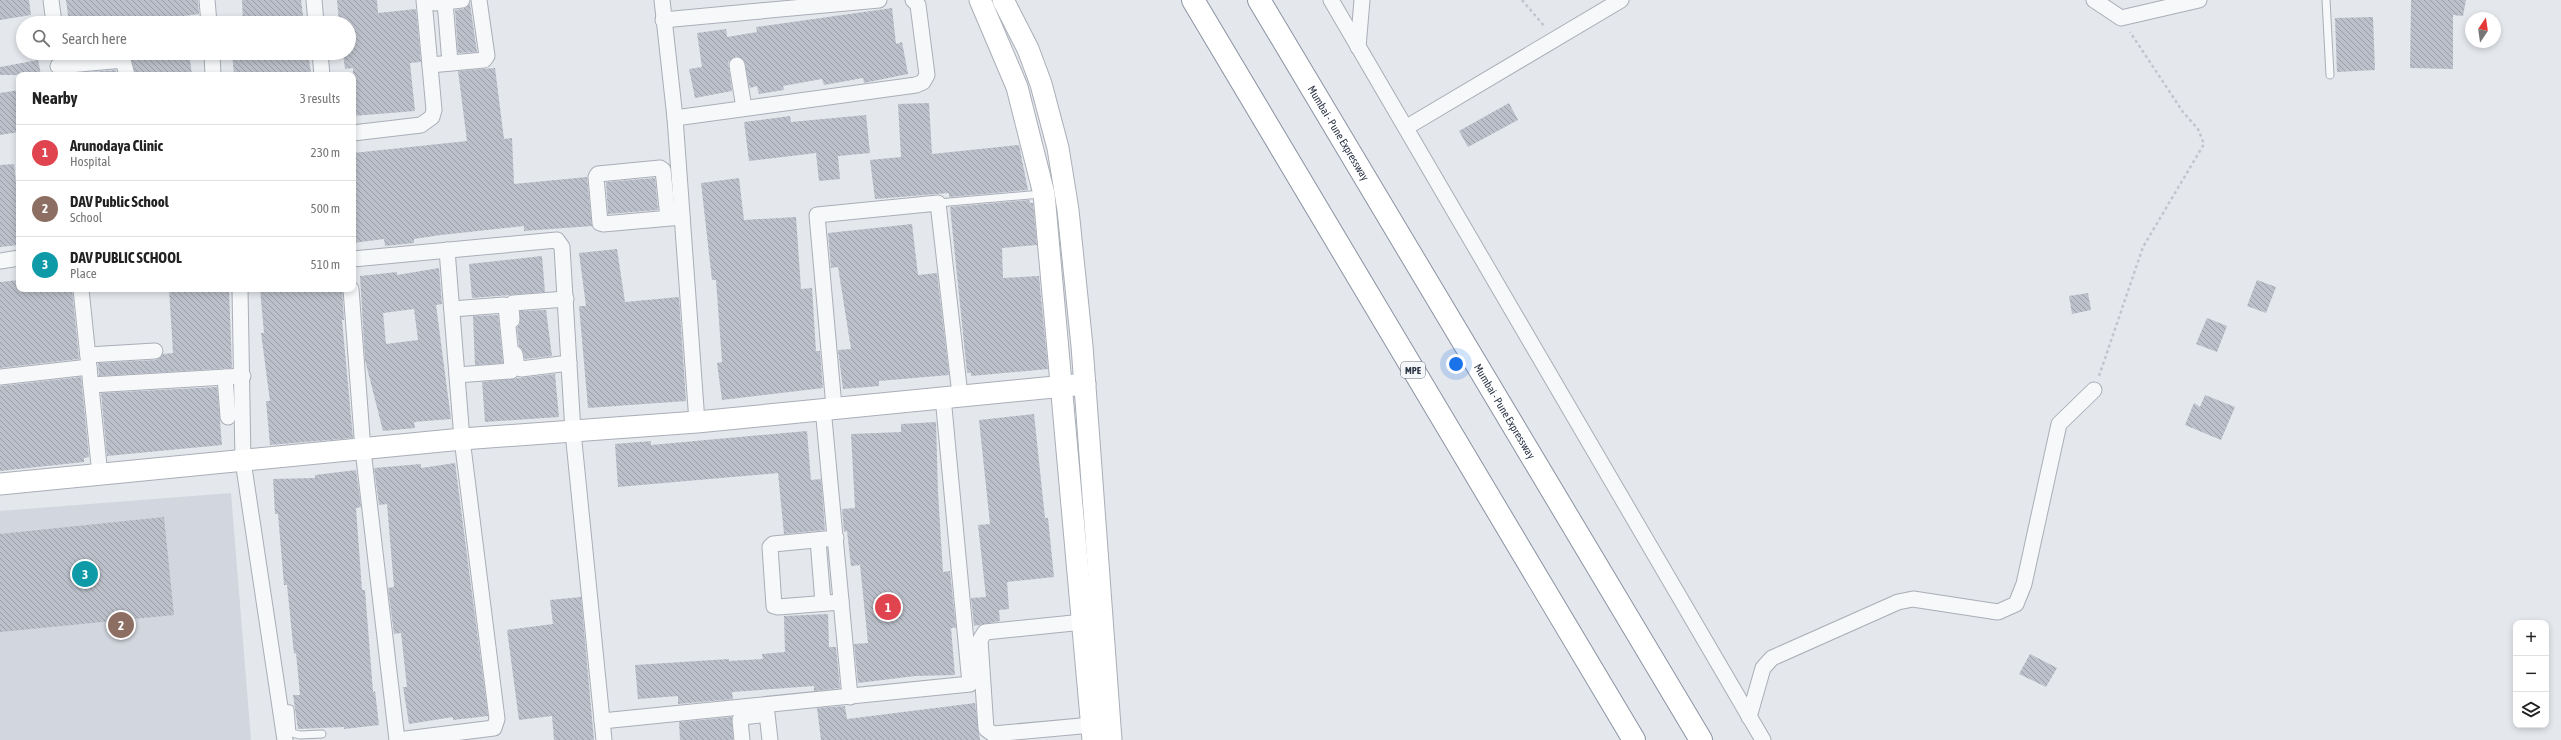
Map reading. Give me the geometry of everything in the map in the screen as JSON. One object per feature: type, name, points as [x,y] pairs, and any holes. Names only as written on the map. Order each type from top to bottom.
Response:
[{"type":"highway","name":"MPE","points":[[1192,0],[1634,740]]},
{"type":"highway","name":"Mumbai - Pune Expressway","points":[[1259,0],[1702,740]]},
{"type":"main road","points":[[980,0],[1017,87],[1044,194],[1093,733]]},
{"type":"main road","points":[[1003,0],[1028,49],[1042,84],[1058,148],[1068,210],[1085,384],[1111,740]]},
{"type":"main road","points":[[0,484],[363,450],[462,439],[697,422],[1085,384]]},
{"type":"street","points":[[51,0],[53,16]]},
{"type":"street","points":[[207,0],[208,16]]},
{"type":"street","points":[[314,0],[315,16]]},
{"type":"street","points":[[356,133],[427,123],[432,117],[434,110],[424,2],[462,0]]},
{"type":"street","points":[[430,65],[484,60],[487,56],[479,0]]},
{"type":"street","points":[[662,0],[675,118],[675,217],[697,422]]},
{"type":"street","points":[[663,20],[879,0]]},
{"type":"street","points":[[675,118],[916,85],[923,82],[927,75],[918,5],[913,0]]},
{"type":"street","points":[[1331,0],[1763,740]]},
{"type":"street","points":[[1358,46],[1362,0]]},
{"type":"street","points":[[1406,127],[1621,0]]},
{"type":"street","points":[[2094,0],[2121,18],[2199,0]]},
{"type":"street","points":[[445,2],[450,63]]},
{"type":"street","points":[[427,31],[447,30]]},
{"type":"street","points":[[58,65],[123,60],[126,72]]},
{"type":"street","points":[[212,60],[213,72]]},
{"type":"street","points":[[321,60],[322,72]]},
{"type":"street","points":[[737,65],[744,108]]},
{"type":"street","points":[[670,74],[680,73],[682,92]]},
{"type":"street","points":[[660,168],[663,170],[675,217],[603,224],[600,223],[596,177],[598,174],[660,168]]},
{"type":"street","points":[[602,721],[767,710],[850,697],[970,684],[938,203],[817,214],[836,538],[850,697]]},
{"type":"street","points":[[356,259],[557,240],[562,247],[573,432],[604,740]]},
{"type":"street","points":[[351,292],[363,450],[397,740],[494,728],[497,719],[462,439],[447,250]]},
{"type":"street","points":[[0,261],[16,258]]},
{"type":"street","points":[[81,292],[93,367],[100,475]]},
{"type":"street","points":[[240,292],[243,376],[243,461],[285,740]]},
{"type":"street","points":[[566,299],[514,303],[511,306],[517,367],[521,370],[569,363]]},
{"type":"street","points":[[452,309],[506,307],[512,367],[511,371],[457,375]]},
{"type":"street","points":[[0,377],[93,367],[155,351]]},
{"type":"street","points":[[93,367],[225,377],[243,376]]},
{"type":"street","points":[[225,377],[228,417]]},
{"type":"street","points":[[1749,717],[1763,668],[1772,658],[1898,602],[1913,599],[1998,612],[2016,604],[2024,584],[2059,424],[2094,390]]},
{"type":"street","points":[[836,538],[773,544],[770,547],[774,606],[778,607],[841,602]]},
{"type":"street","points":[[818,540],[823,603]]},
{"type":"street","points":[[1083,622],[984,632],[980,640],[986,729],[993,734],[1093,733]]},
{"type":"street","points":[[742,740],[740,720],[742,717],[767,710]]},
{"type":"street","points":[[767,710],[770,740]]},
{"type":"lane","points":[[2326,0],[2330,75]]},
{"type":"lane","points":[[938,203],[1044,194]]},
{"type":"lane","points":[[281,708],[290,709],[292,733],[300,735],[322,734]]},
{"type":"path","points":[[1522,0],[1555,39]]},
{"type":"path","points":[[2094,390],[2143,248],[2204,144],[2198,129],[2183,112],[2121,18]]},
{"type":"shaded area","points":[[231,493],[251,740],[0,740],[0,511]]},
{"type":"building","points":[[0,0],[29,0],[31,15],[16,16],[16,17],[0,20]]},
{"type":"building","points":[[66,0],[198,0],[199,14],[183,16],[68,16]]},
{"type":"building","points":[[242,0],[301,0],[303,16],[243,16]]},
{"type":"building","points":[[337,0],[377,0],[378,13],[416,9],[421,62],[410,63],[415,111],[356,116],[356,72],[353,72],[353,68],[345,69],[344,60],[356,60],[356,16],[338,16]]},
{"type":"building","points":[[2411,0],[2466,0],[2463,16],[2453,15],[2453,69],[2410,68]]},
{"type":"building","points":[[470,4],[477,52],[458,53],[455,10],[463,9]]},
{"type":"building","points":[[892,8],[896,44],[902,42],[908,74],[864,83],[863,78],[824,85],[822,79],[783,86],[784,90],[759,94],[757,86],[750,88],[744,60],[736,56],[728,62],[732,91],[695,98],[689,69],[702,67],[697,33],[726,29],[727,37],[757,32],[756,27]]},
{"type":"building","points":[[2373,17],[2375,70],[2337,72],[2335,18]]},
{"type":"building","points":[[38,60],[40,72],[16,72],[16,75],[0,75],[0,67]]},
{"type":"building","points":[[131,60],[190,60],[192,72],[135,72]]},
{"type":"building","points":[[233,60],[309,60],[311,72],[234,72]]},
{"type":"building","points":[[495,68],[504,139],[512,138],[514,184],[587,177],[592,226],[524,231],[524,226],[441,235],[414,239],[414,243],[385,246],[384,239],[356,243],[356,153],[467,141],[458,71]]},
{"type":"building","points":[[116,70],[117,72],[90,72]]},
{"type":"building","points":[[16,90],[16,132],[0,135],[0,93]]},
{"type":"building","points":[[929,103],[932,154],[1019,145],[1028,190],[949,197],[949,193],[875,199],[870,160],[901,157],[898,104]]},
{"type":"building","points":[[1509,103],[1518,120],[1468,147],[1459,131]]},
{"type":"building","points":[[866,115],[870,153],[838,156],[840,179],[819,181],[816,153],[749,161],[744,122],[790,116],[791,122]]},
{"type":"building","points":[[14,164],[16,184],[16,245],[0,247],[0,165]]},
{"type":"building","points":[[655,178],[658,210],[608,214],[606,182]]},
{"type":"building","points":[[739,178],[744,220],[796,217],[801,289],[812,288],[816,351],[820,351],[823,388],[722,400],[717,363],[722,362],[716,280],[712,280],[701,183]]},
{"type":"building","points":[[1029,200],[1030,203],[1033,203],[1037,245],[1002,248],[1003,278],[1039,276],[1048,369],[971,376],[971,373],[967,373],[950,207]]},
{"type":"building","points":[[912,224],[918,275],[937,273],[949,375],[879,381],[879,386],[843,389],[838,350],[851,349],[838,267],[831,268],[828,233]]},
{"type":"building","points":[[617,249],[625,302],[679,297],[686,401],[588,408],[579,306],[586,306],[579,253]]},
{"type":"building","points":[[542,256],[545,292],[472,298],[469,264]]},
{"type":"building","points":[[439,268],[442,304],[436,305],[451,419],[414,422],[415,428],[383,431],[365,360],[360,276],[397,272],[397,275]],"holes":[[[414,309],[418,340],[386,344],[383,313]]]},
{"type":"building","points":[[16,280],[16,292],[72,292],[79,359],[0,368],[0,282]]},
{"type":"building","points":[[2257,280],[2276,287],[2266,313],[2247,306]]},
{"type":"building","points":[[169,292],[229,292],[232,368],[99,376],[98,363],[156,360],[163,354],[173,353]]},
{"type":"building","points":[[260,292],[342,292],[344,320],[342,320],[353,438],[270,445],[266,401],[270,401],[261,333],[264,333]]},
{"type":"building","points":[[2088,293],[2091,310],[2072,314],[2069,296]]},
{"type":"building","points":[[546,310],[552,356],[525,359],[522,349],[519,346],[517,327],[520,324],[520,311]]},
{"type":"building","points":[[498,315],[503,363],[475,365],[473,316]]},
{"type":"building","points":[[2207,318],[2227,326],[2217,352],[2196,344]]},
{"type":"building","points":[[555,374],[559,417],[485,422],[482,382]]},
{"type":"building","points":[[81,377],[89,457],[84,458],[84,462],[0,471],[0,386]]},
{"type":"building","points":[[217,387],[222,445],[107,456],[101,393]]},
{"type":"building","points":[[2205,395],[2235,407],[2221,440],[2185,425],[2194,403],[2200,407]]},
{"type":"building","points":[[1034,414],[1045,518],[1048,518],[1054,577],[1007,582],[1009,609],[999,610],[1000,621],[974,626],[971,598],[986,597],[978,525],[990,524],[979,420]]},
{"type":"building","points":[[936,422],[938,493],[943,572],[950,571],[956,628],[951,628],[955,675],[915,676],[858,683],[854,644],[868,643],[860,565],[851,566],[847,531],[844,532],[842,509],[855,508],[851,434],[901,432],[901,424]]},
{"type":"building","points":[[807,431],[811,480],[821,479],[825,530],[784,534],[778,473],[618,487],[615,444],[651,441],[651,445]]},
{"type":"building","points":[[455,463],[488,716],[453,720],[453,717],[409,724],[403,687],[407,687],[401,633],[394,634],[388,588],[394,587],[387,504],[379,505],[374,468],[421,464],[421,468]]},
{"type":"building","points":[[356,470],[361,507],[356,508],[362,590],[365,590],[373,692],[375,691],[379,725],[344,729],[344,727],[298,729],[293,695],[300,695],[296,653],[294,654],[287,585],[284,585],[278,514],[275,514],[273,479],[315,478],[315,475]]},
{"type":"building","points":[[164,517],[174,615],[0,632],[0,534]]},
{"type":"building","points":[[581,597],[594,740],[554,740],[552,716],[519,720],[507,630],[553,624],[550,600]]},
{"type":"building","points":[[828,614],[829,647],[836,647],[840,688],[814,691],[814,686],[732,692],[733,699],[678,704],[678,696],[638,699],[635,665],[729,659],[729,661],[763,659],[762,654],[785,652],[784,616]]},
{"type":"building","points":[[2030,654],[2057,668],[2046,687],[2019,674]]},
{"type":"building","points":[[975,703],[980,740],[821,740],[817,708],[845,706],[847,719]]},
{"type":"building","points":[[732,717],[733,740],[680,740],[679,722]]},
{"type":"place","name":"DAV PUBLIC SCHOOL","points":[[85,574]]},
{"type":"place","name":"Arunodaya Clinic","points":[[888,607]]},
{"type":"place","name":"DAV Public School","points":[[121,625]]}]
